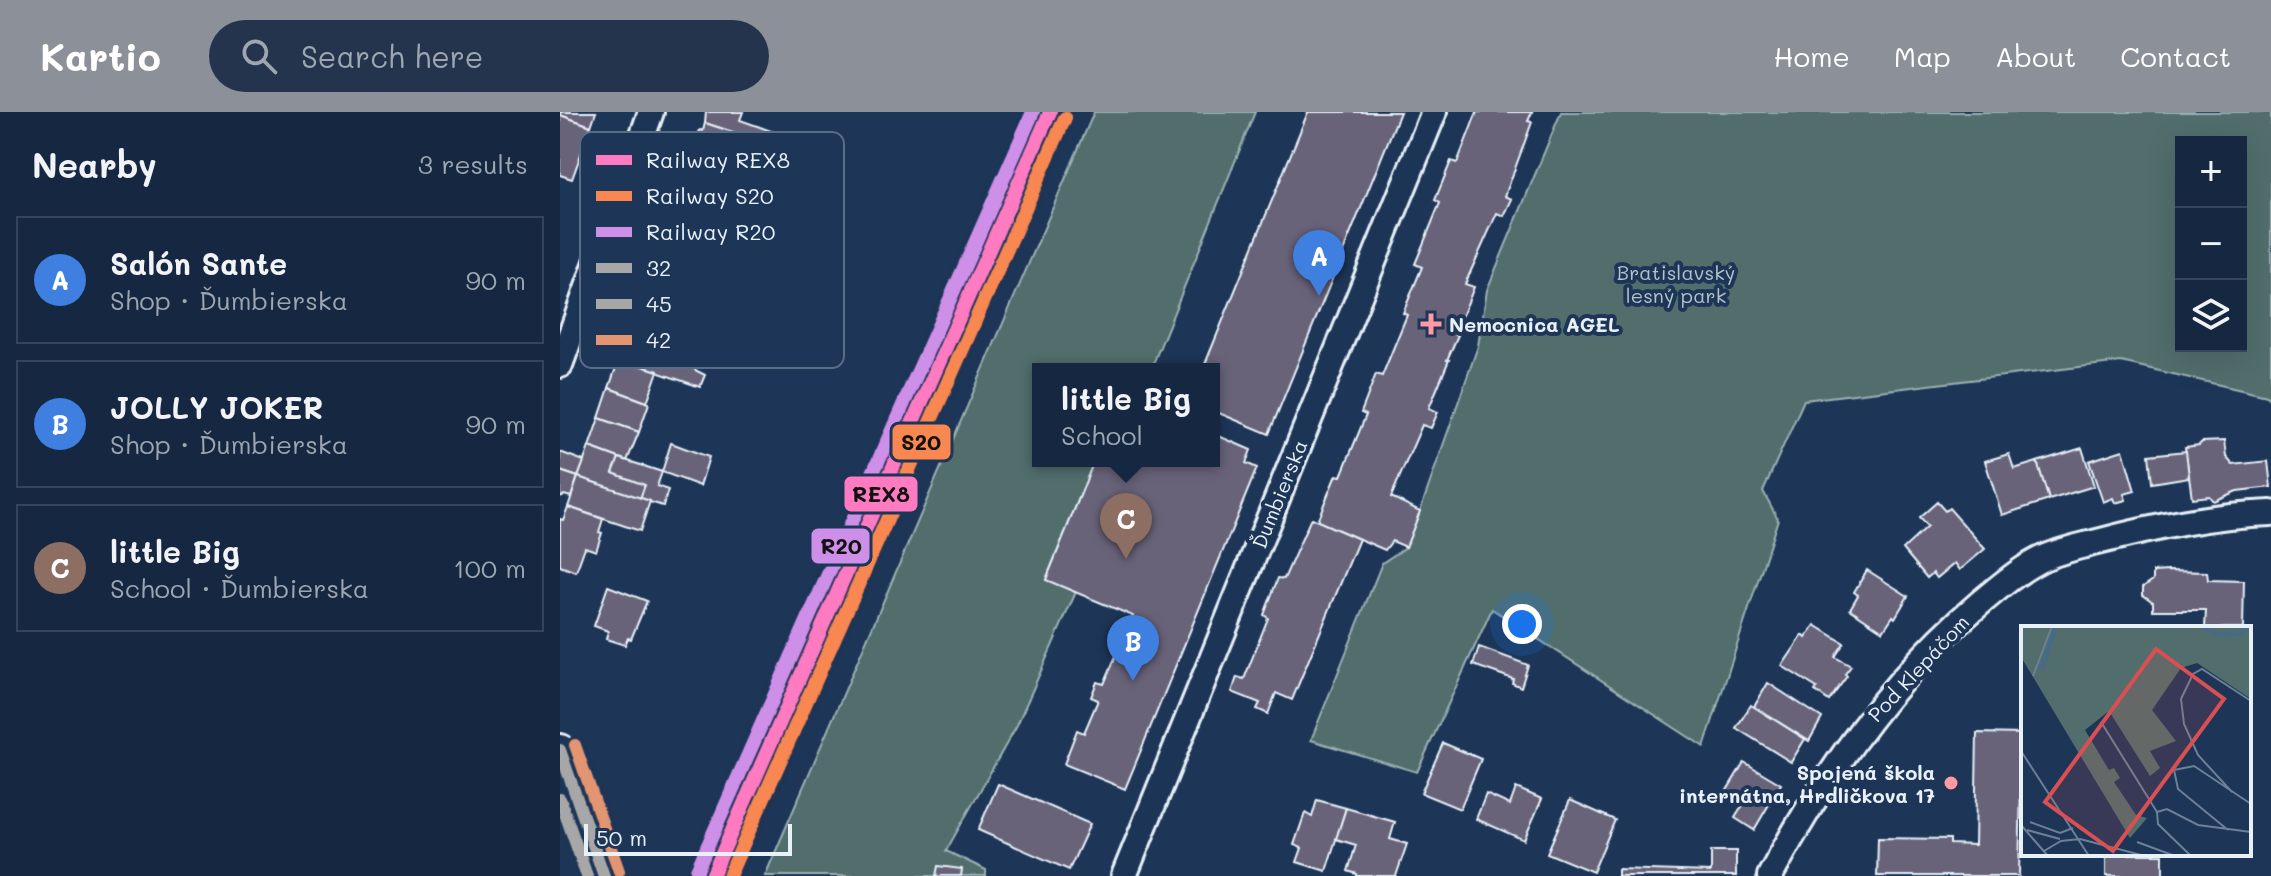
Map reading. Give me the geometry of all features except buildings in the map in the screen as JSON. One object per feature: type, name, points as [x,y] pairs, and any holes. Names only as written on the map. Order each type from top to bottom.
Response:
[{"type":"street","points":[[644,132],[651,112]]},
{"type":"street","name":"Ďumbierska","points":[[1124,876],[1434,112]]},
{"type":"street","points":[[560,365],[580,309]]},
{"type":"street","name":"Pod Klepáčom","points":[[1770,876],[1833,769],[1874,714],[1952,627],[2023,570],[2042,558],[2070,549],[2168,524],[2235,514],[2271,513]]},
{"type":"street","points":[[560,750],[604,876]]},
{"type":"green space","points":[[1094,112],[1255,112],[1153,363],[1032,363],[1032,467],[1092,467],[1046,579],[1076,592],[1017,725],[946,851],[986,870],[986,876],[765,876]]},
{"type":"green space","name":"Bratislavský lesný park","points":[[1561,112],[2271,112],[2271,400],[2267,396],[2121,362],[1804,400],[1763,491],[1778,519],[1704,747],[1492,609],[1417,772],[1311,740],[1382,563],[1406,547],[1478,346],[1487,290]]},
{"type":"rail line","name":"R20","points":[[697,870],[1033,112]]},
{"type":"rail line","name":"REX8","points":[[712,876],[1050,112]]},
{"type":"rail line","name":"S20","points":[[729,876],[1065,118]]},
{"type":"transit line","name":"42","points":[[575,745],[619,871]]},
{"type":"transit line","name":"32","points":[[560,750],[604,876]]},
{"type":"transit line","name":"45","points":[[560,799],[587,876]]},
{"type":"place","name":"Salón Sante","points":[[1319,296]]},
{"type":"place","name":"Nemocnica AGEL","points":[[1431,324]]},
{"type":"place","name":"little Big","points":[[1126,559]]},
{"type":"place","name":"JOLLY JOKER","points":[[1133,681]]},
{"type":"place","name":"Spojená škola internátna, Hrdličkova 17","points":[[1951,783]]}]
